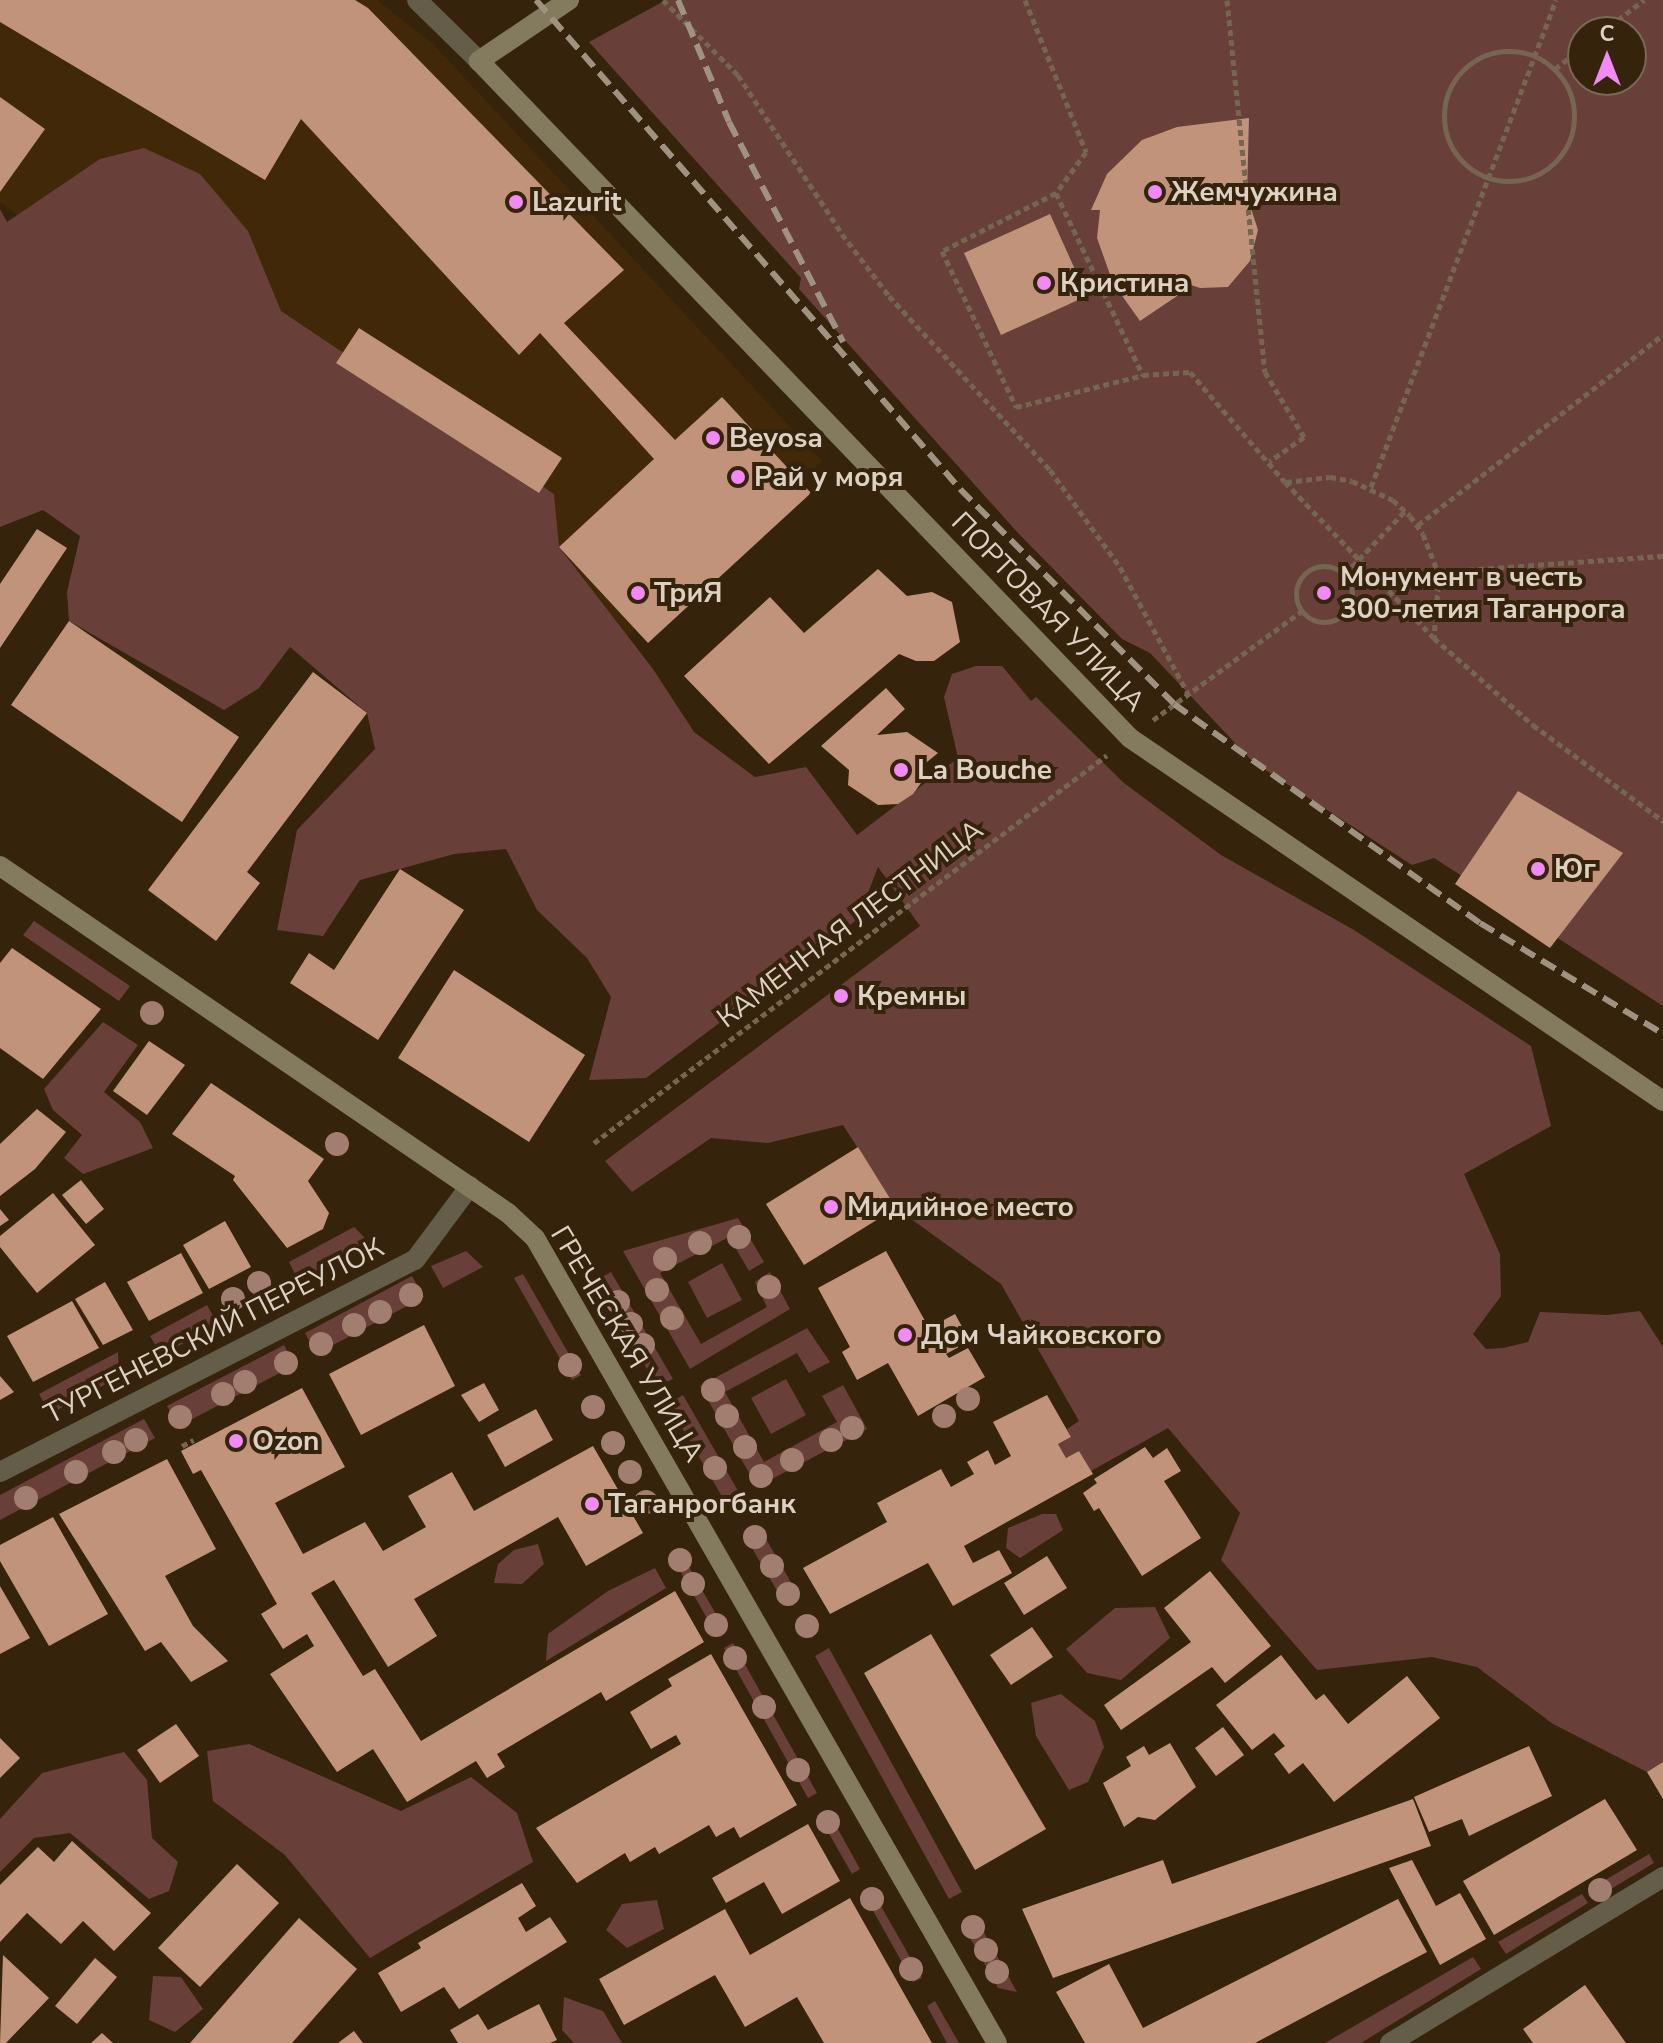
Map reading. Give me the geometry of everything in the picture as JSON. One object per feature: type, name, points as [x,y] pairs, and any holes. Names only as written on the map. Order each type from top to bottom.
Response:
[{"type":"street","points":[[417,0],[479,61],[569,0]]},
{"type":"street","name":"ПОРТОВАЯ УЛИЦА","points":[[479,61],[1130,738],[1663,1101]]},
{"type":"street","name":"ГРЕЧЕСКАЯ УЛИЦА","points":[[0,866],[517,1221],[553,1265],[997,2043]]},
{"type":"street","name":"ТУРГЕНЕВСКИЙ ПЕРЕУЛОК","points":[[0,1472],[415,1260],[470,1186]]},
{"type":"street","points":[[1390,2043],[1663,1877]]},
{"type":"path","points":[[663,0],[738,75],[842,234],[889,296],[1050,470],[1120,567],[1188,694]]},
{"type":"path","points":[[1025,0],[1086,152],[1056,193],[942,251],[1016,407],[1143,375],[1190,372],[1358,562],[1434,638],[1533,725],[1663,821]]},
{"type":"path","points":[[1227,0],[1265,372],[1304,437],[1270,461]]},
{"type":"path","points":[[1371,487],[1556,0]]},
{"type":"path","points":[[1623,16],[1644,0]]},
{"type":"path","points":[[1512,50],[1535,55],[1555,69],[1568,88],[1574,109],[1565,150],[1532,177],[1488,179],[1467,167],[1452,149],[1444,127],[1444,104],[1452,82],[1468,64],[1489,53],[1512,50]]},
{"type":"path","points":[[1555,69],[1567,60]]},
{"type":"path","points":[[1056,193],[1143,375]]},
{"type":"path","points":[[1418,525],[1663,335]]},
{"type":"path","points":[[1285,482],[1330,477],[1371,487],[1405,511],[1418,525],[1438,572],[1441,598],[1434,638]]},
{"type":"path","points":[[1345,574],[1405,511]]},
{"type":"path","points":[[1438,572],[1663,556]]},
{"type":"path","points":[[1335,567],[1345,574],[1353,598],[1338,618],[1313,620],[1302,611],[1296,589],[1311,569],[1335,567]]},
{"type":"path","points":[[1174,704],[1302,611]]},
{"type":"path","name":"КАМЕННАЯ ЛЕСТНИЦА","points":[[594,1143],[1130,738]]},
{"type":"path","points":[[182,1446],[194,1440]]},
{"type":"shaded area","points":[[0,0],[377,0],[434,45],[822,461],[604,658],[0,202]]},
{"type":"shaded area","points":[[666,0],[1663,0],[1663,1006],[1434,858],[1412,865],[1253,762],[1150,653],[1122,639],[1018,533],[799,289],[801,278],[589,42]]},
{"type":"shaded area","points":[[144,148],[200,174],[248,231],[281,311],[554,494],[559,547],[653,669],[694,732],[755,777],[806,767],[857,835],[958,758],[944,697],[952,674],[976,666],[1002,666],[1031,701],[1036,697],[1124,783],[1221,855],[1354,930],[1531,1046],[1551,1126],[1464,1174],[1500,1254],[1501,1296],[1473,1334],[1486,1349],[1503,1348],[1528,1342],[1540,1312],[1607,1315],[1640,1311],[1663,1347],[1663,1762],[1647,1772],[1553,1724],[1477,1667],[1432,1657],[1317,1670],[1221,1560],[1240,1513],[1168,1428],[1091,1471],[1079,1451],[1066,1458],[1058,1444],[1071,1437],[1067,1429],[1079,1421],[1001,1284],[896,1208],[843,1125],[768,1143],[711,1138],[632,1192],[605,1161],[920,926],[878,867],[858,919],[646,1078],[589,1080],[611,997],[587,958],[537,910],[506,849],[454,854],[360,880],[323,936],[277,930],[297,830],[375,749],[367,713],[290,647],[259,688],[224,710],[69,621],[67,592],[80,536],[43,510],[0,527],[0,209],[7,222],[100,159]]},
{"type":"shaded area","points":[[34,921],[130,986],[119,1001],[23,935]]},
{"type":"shaded area","points":[[103,1022],[138,1045],[104,1092],[140,1122],[153,1148],[83,1174],[64,1158],[82,1135],[53,1110],[44,1089]]},
{"type":"shaded area","points":[[738,1218],[764,1262],[749,1271],[729,1237],[660,1273],[701,1344],[767,1307],[755,1282],[770,1272],[790,1309],[690,1369],[623,1251]]},
{"type":"shaded area","points":[[354,1227],[371,1244],[299,1282],[289,1262]]},
{"type":"shaded area","points":[[466,1251],[483,1267],[443,1288],[431,1266]]},
{"type":"shaded area","points":[[722,1263],[742,1300],[707,1318],[688,1282]]},
{"type":"shaded area","points":[[611,1272],[673,1379],[657,1386],[595,1281]]},
{"type":"shaded area","points":[[523,1274],[581,1375],[572,1380],[514,1278]]},
{"type":"shaded area","points":[[412,1276],[424,1297],[316,1354],[305,1333]]},
{"type":"shaded area","points":[[207,1305],[218,1325],[161,1355],[150,1336]]},
{"type":"shaded area","points":[[807,1328],[830,1362],[809,1373],[797,1353],[725,1392],[764,1462],[837,1422],[822,1396],[843,1385],[867,1429],[757,1487],[700,1386]]},
{"type":"shaded area","points":[[284,1345],[295,1365],[179,1426],[167,1406]]},
{"type":"shaded area","points":[[118,1352],[119,1377],[50,1414],[39,1394]]},
{"type":"shaded area","points":[[786,1379],[806,1415],[771,1434],[751,1398]]},
{"type":"shaded area","points":[[683,1395],[741,1496],[727,1505],[668,1404]]},
{"type":"shaded area","points":[[144,1419],[155,1438],[0,1520],[0,1495]]},
{"type":"shaded area","points":[[1042,1514],[1056,1514],[1063,1530],[1020,1558],[1006,1548],[1008,1528]]},
{"type":"shaded area","points":[[758,1525],[800,1598],[786,1606],[743,1533]]},
{"type":"shaded area","points":[[538,1544],[544,1564],[522,1584],[494,1583],[498,1564],[514,1550]]},
{"type":"shaded area","points":[[681,1553],[725,1630],[716,1634],[672,1557]]},
{"type":"shaded area","points":[[655,1568],[666,1588],[546,1661],[548,1634],[608,1591]]},
{"type":"shaded area","points":[[1155,1607],[1170,1638],[1121,1680],[1087,1673],[1066,1649],[1115,1608]]},
{"type":"shaded area","points":[[733,1643],[817,1793],[808,1798],[724,1648]]},
{"type":"shaded area","points":[[829,1648],[962,1892],[949,1899],[815,1656]]},
{"type":"shaded area","points":[[1061,1694],[1095,1721],[1104,1747],[1088,1782],[1069,1790],[1036,1736],[1031,1703]]},
{"type":"shaded area","points":[[249,1744],[401,1811],[471,1777],[517,1813],[533,1862],[370,1958],[285,1855],[213,1801],[207,1751]]},
{"type":"shaded area","points":[[124,1752],[147,1780],[152,1838],[178,1862],[169,1891],[149,1899],[70,1833],[34,1838],[0,1872],[0,1819],[42,1773]]},
{"type":"shaded area","points":[[829,1813],[860,1869],[852,1874],[820,1818]]},
{"type":"shaded area","points":[[1649,1854],[1654,1863],[1596,1898],[1590,1889]]},
{"type":"shaded area","points":[[870,1887],[922,1978],[913,1982],[862,1891]]},
{"type":"shaded area","points":[[1582,1894],[1588,1903],[1506,1954],[1498,1942]]},
{"type":"shaded area","points":[[657,1900],[664,1929],[627,1948],[606,1930],[622,1904]]},
{"type":"shaded area","points":[[977,1920],[1017,1992],[998,1988],[964,1927]]},
{"type":"shaded area","points":[[1473,1957],[1481,1969],[1361,2043],[1325,2043]]},
{"type":"shaded area","points":[[153,1976],[181,1977],[203,2009],[175,2032],[149,2020]]},
{"type":"shaded area","points":[[564,1997],[603,2011],[622,2043],[574,2043],[562,2030]]},
{"type":"shaded area","points":[[935,2001],[959,2043],[947,2043],[927,2006]]},
{"type":"building","points":[[0,0],[355,0],[368,8],[624,270],[564,323],[675,440],[722,397],[811,493],[648,643],[559,547],[654,459],[540,333],[519,355],[301,119],[265,180],[0,22]]},
{"type":"building","points":[[0,97],[45,129],[0,192]]},
{"type":"building","points":[[1249,118],[1247,196],[1258,230],[1250,261],[1228,287],[1200,288],[1182,282],[1183,292],[1140,321],[1113,283],[1097,238],[1100,210],[1091,210],[1107,174],[1142,140],[1177,127]]},
{"type":"building","points":[[1050,214],[1087,296],[1001,335],[964,253]]},
{"type":"building","points":[[359,328],[562,458],[539,493],[336,363]]},
{"type":"building","points":[[37,529],[67,548],[0,648],[0,584]]},
{"type":"building","points":[[878,569],[907,596],[932,592],[952,602],[960,642],[934,661],[916,661],[899,654],[769,764],[684,676],[770,597],[804,633]]},
{"type":"building","points":[[69,621],[239,737],[182,822],[11,705]]},
{"type":"building","points":[[313,672],[367,713],[247,872],[260,883],[216,941],[148,890]]},
{"type":"building","points":[[886,688],[905,709],[877,735],[907,732],[938,753],[916,771],[921,783],[913,794],[898,804],[878,805],[848,785],[849,770],[821,746]]},
{"type":"building","name":"Юг","points":[[1518,791],[1623,853],[1550,948],[1455,884]]},
{"type":"building","points":[[400,869],[464,910],[378,1040],[290,983],[309,953],[334,970]]},
{"type":"building","points":[[12,948],[101,1009],[43,1079],[0,1048],[0,963]]},
{"type":"building","points":[[454,970],[585,1055],[529,1142],[398,1058]]},
{"type":"building","points":[[149,1041],[185,1065],[147,1115],[113,1091]]},
{"type":"building","points":[[211,1083],[324,1159],[308,1181],[329,1213],[323,1229],[287,1248],[233,1180],[235,1176],[172,1134]]},
{"type":"building","points":[[37,1109],[66,1132],[35,1169],[0,1196],[0,1144]]},
{"type":"building","points":[[858,1147],[896,1208],[804,1265],[766,1204]]},
{"type":"building","points":[[81,1180],[104,1209],[86,1224],[62,1195]]},
{"type":"building","points":[[53,1193],[95,1245],[37,1293],[0,1247],[0,1236]]},
{"type":"building","points":[[0,1209],[9,1220],[0,1226]]},
{"type":"building","points":[[225,1221],[251,1267],[209,1289],[183,1245]]},
{"type":"building","name":"Дом Чайковского","points":[[886,1251],[929,1328],[955,1314],[970,1341],[946,1354],[949,1358],[968,1348],[985,1377],[918,1416],[888,1363],[857,1380],[842,1352],[850,1347],[818,1288]]},
{"type":"building","points":[[181,1253],[203,1293],[149,1321],[127,1282]]},
{"type":"building","points":[[105,1282],[133,1330],[103,1345],[75,1299]]},
{"type":"building","points":[[72,1301],[99,1348],[33,1382],[7,1336]]},
{"type":"building","points":[[424,1325],[455,1386],[361,1435],[329,1374]]},
{"type":"building","points":[[0,1376],[14,1392],[0,1400]]},
{"type":"building","points":[[484,1383],[499,1410],[479,1422],[461,1395]]},
{"type":"building","points":[[302,1388],[345,1467],[275,1503],[303,1554],[365,1522],[383,1551],[426,1527],[408,1496],[452,1472],[474,1511],[593,1446],[643,1533],[586,1566],[558,1517],[414,1599],[437,1636],[388,1667],[334,1580],[311,1593],[363,1676],[375,1669],[421,1741],[675,1591],[704,1642],[606,1701],[601,1692],[497,1754],[505,1767],[487,1778],[476,1761],[407,1802],[373,1749],[337,1772],[270,1674],[314,1646],[307,1634],[283,1649],[261,1614],[277,1604],[201,1470],[193,1474],[181,1451]]},
{"type":"building","points":[[1047,1395],[1071,1437],[1058,1444],[1066,1458],[1079,1451],[1093,1474],[964,1546],[973,1563],[999,1550],[1012,1573],[953,1606],[928,1563],[830,1614],[803,1568],[887,1522],[877,1503],[941,1469],[951,1487],[974,1474],[967,1462],[988,1450],[995,1465],[1011,1456],[993,1422]]},
{"type":"building","points":[[536,1409],[553,1440],[505,1467],[487,1435]]},
{"type":"building","points":[[1145,1447],[1153,1458],[1167,1448],[1181,1471],[1164,1481],[1201,1538],[1142,1576],[1099,1508],[1094,1511],[1083,1493],[1097,1483],[1094,1479]]},
{"type":"building","points":[[167,1459],[216,1549],[165,1576],[193,1626],[228,1661],[191,1682],[161,1642],[145,1651],[59,1514]]},
{"type":"building","points":[[53,1517],[108,1614],[49,1646],[0,1561],[0,1545]]},
{"type":"building","points":[[1047,1556],[1067,1588],[1024,1615],[1004,1583]]},
{"type":"building","points":[[1210,1571],[1271,1646],[1225,1683],[1212,1667],[1121,1730],[1104,1705],[1191,1642],[1164,1608]]},
{"type":"building","points":[[0,1586],[30,1638],[0,1654]]},
{"type":"building","points":[[1032,1627],[1053,1657],[1011,1685],[990,1655]]},
{"type":"building","points":[[931,1634],[1046,1829],[975,1870],[864,1673]]},
{"type":"building","points":[[711,1654],[797,1805],[740,1838],[734,1827],[716,1837],[709,1825],[659,1854],[655,1847],[630,1862],[625,1853],[577,1883],[536,1828],[681,1744],[676,1735],[651,1749],[630,1712],[672,1686],[668,1679]]},
{"type":"building","points":[[1281,1655],[1316,1700],[1324,1694],[1348,1724],[1407,1676],[1440,1718],[1334,1802],[1303,1763],[1289,1774],[1274,1754],[1285,1746],[1274,1733],[1252,1750],[1216,1705]]},
{"type":"building","points":[[176,1724],[199,1756],[160,1783],[137,1750]]},
{"type":"building","points":[[1223,1727],[1244,1755],[1216,1776],[1195,1748]]},
{"type":"building","points":[[0,1738],[20,1758],[0,1778]]},
{"type":"building","points":[[1170,1743],[1196,1787],[1155,1820],[1138,1817],[1124,1827],[1103,1783],[1131,1766],[1126,1757],[1144,1746],[1149,1755]]},
{"type":"building","points":[[1529,1746],[1552,1796],[1469,1836],[1462,1819],[1429,1832],[1414,1797]]},
{"type":"building","points":[[1663,1762],[1663,1799],[1647,1772]]},
{"type":"building","points":[[1413,1799],[1431,1846],[1053,1978],[1022,1909],[1163,1860],[1172,1884]]},
{"type":"building","points":[[1605,1799],[1637,1850],[1494,1935],[1463,1881]]},
{"type":"building","points":[[808,1824],[840,1881],[782,1914],[764,1882],[726,1903],[712,1878]]},
{"type":"building","points":[[72,1841],[151,1913],[114,1951],[83,1921],[61,1944],[27,1913],[0,1942],[0,1885],[38,1847],[54,1862]]},
{"type":"building","points":[[1412,1860],[1436,1906],[1460,1893],[1486,1939],[1440,1965],[1389,1868]]},
{"type":"building","points":[[237,1864],[279,1903],[200,1987],[158,1948]]},
{"type":"building","points":[[522,1883],[536,1906],[518,1918],[526,1932],[550,1917],[567,1942],[459,2009],[444,1987],[401,2012],[378,1973],[421,1948],[418,1943]]},
{"type":"building","points":[[850,1898],[932,2043],[824,2043],[797,1997],[745,2027],[715,1975],[624,2025],[599,1979],[725,1909],[750,1955]]},
{"type":"building","points":[[1398,1899],[1427,1952],[1255,2043],[1085,2043],[1056,1992],[1109,1964],[1143,2028]]},
{"type":"building","points":[[299,1918],[357,1969],[292,2043],[190,2043]]},
{"type":"building","points":[[3,1955],[49,1998],[6,2043],[0,2043]]},
{"type":"building","points":[[95,1958],[117,1977],[77,2024],[55,2006]]},
{"type":"building","points":[[1585,1985],[1626,2043],[1533,2043],[1523,2029]]},
{"type":"building","points":[[539,2004],[557,2040],[550,2043],[458,2043],[450,2030],[478,2014],[488,2030]]},
{"type":"building","points":[[354,2031],[363,2043],[338,2043]]},
{"type":"building","points":[[102,2033],[113,2043],[91,2043]]},
{"type":"railway","points":[[536,0],[960,489],[1174,704],[1480,923],[1663,1034]]},
{"type":"railway","points":[[678,0],[729,122],[843,342]]},
{"type":"place","name":"Жемчужина","points":[[1155,192]]},
{"type":"place","name":"Lazurit","points":[[516,202]]},
{"type":"place","name":"Кристина","points":[[1044,283]]},
{"type":"place","name":"Beyosa","points":[[713,438]]},
{"type":"place","name":"Рай у моря","points":[[738,477]]},
{"type":"place","name":"ТриЯ","points":[[638,593]]},
{"type":"place","name":"Монумент в честь 300-летия Таганрога","points":[[1324,593]]},
{"type":"place","name":"La Bouche","points":[[901,770]]},
{"type":"place","name":"Юг","points":[[1538,869]]},
{"type":"place","name":"Кремны","points":[[841,996]]},
{"type":"place","name":"Мидийное место","points":[[831,1207]]},
{"type":"place","name":"Дом Чайковского","points":[[905,1335]]},
{"type":"place","name":"Ozon","points":[[236,1441]]},
{"type":"place","name":"Таганрогбанк","points":[[592,1504]]}]
